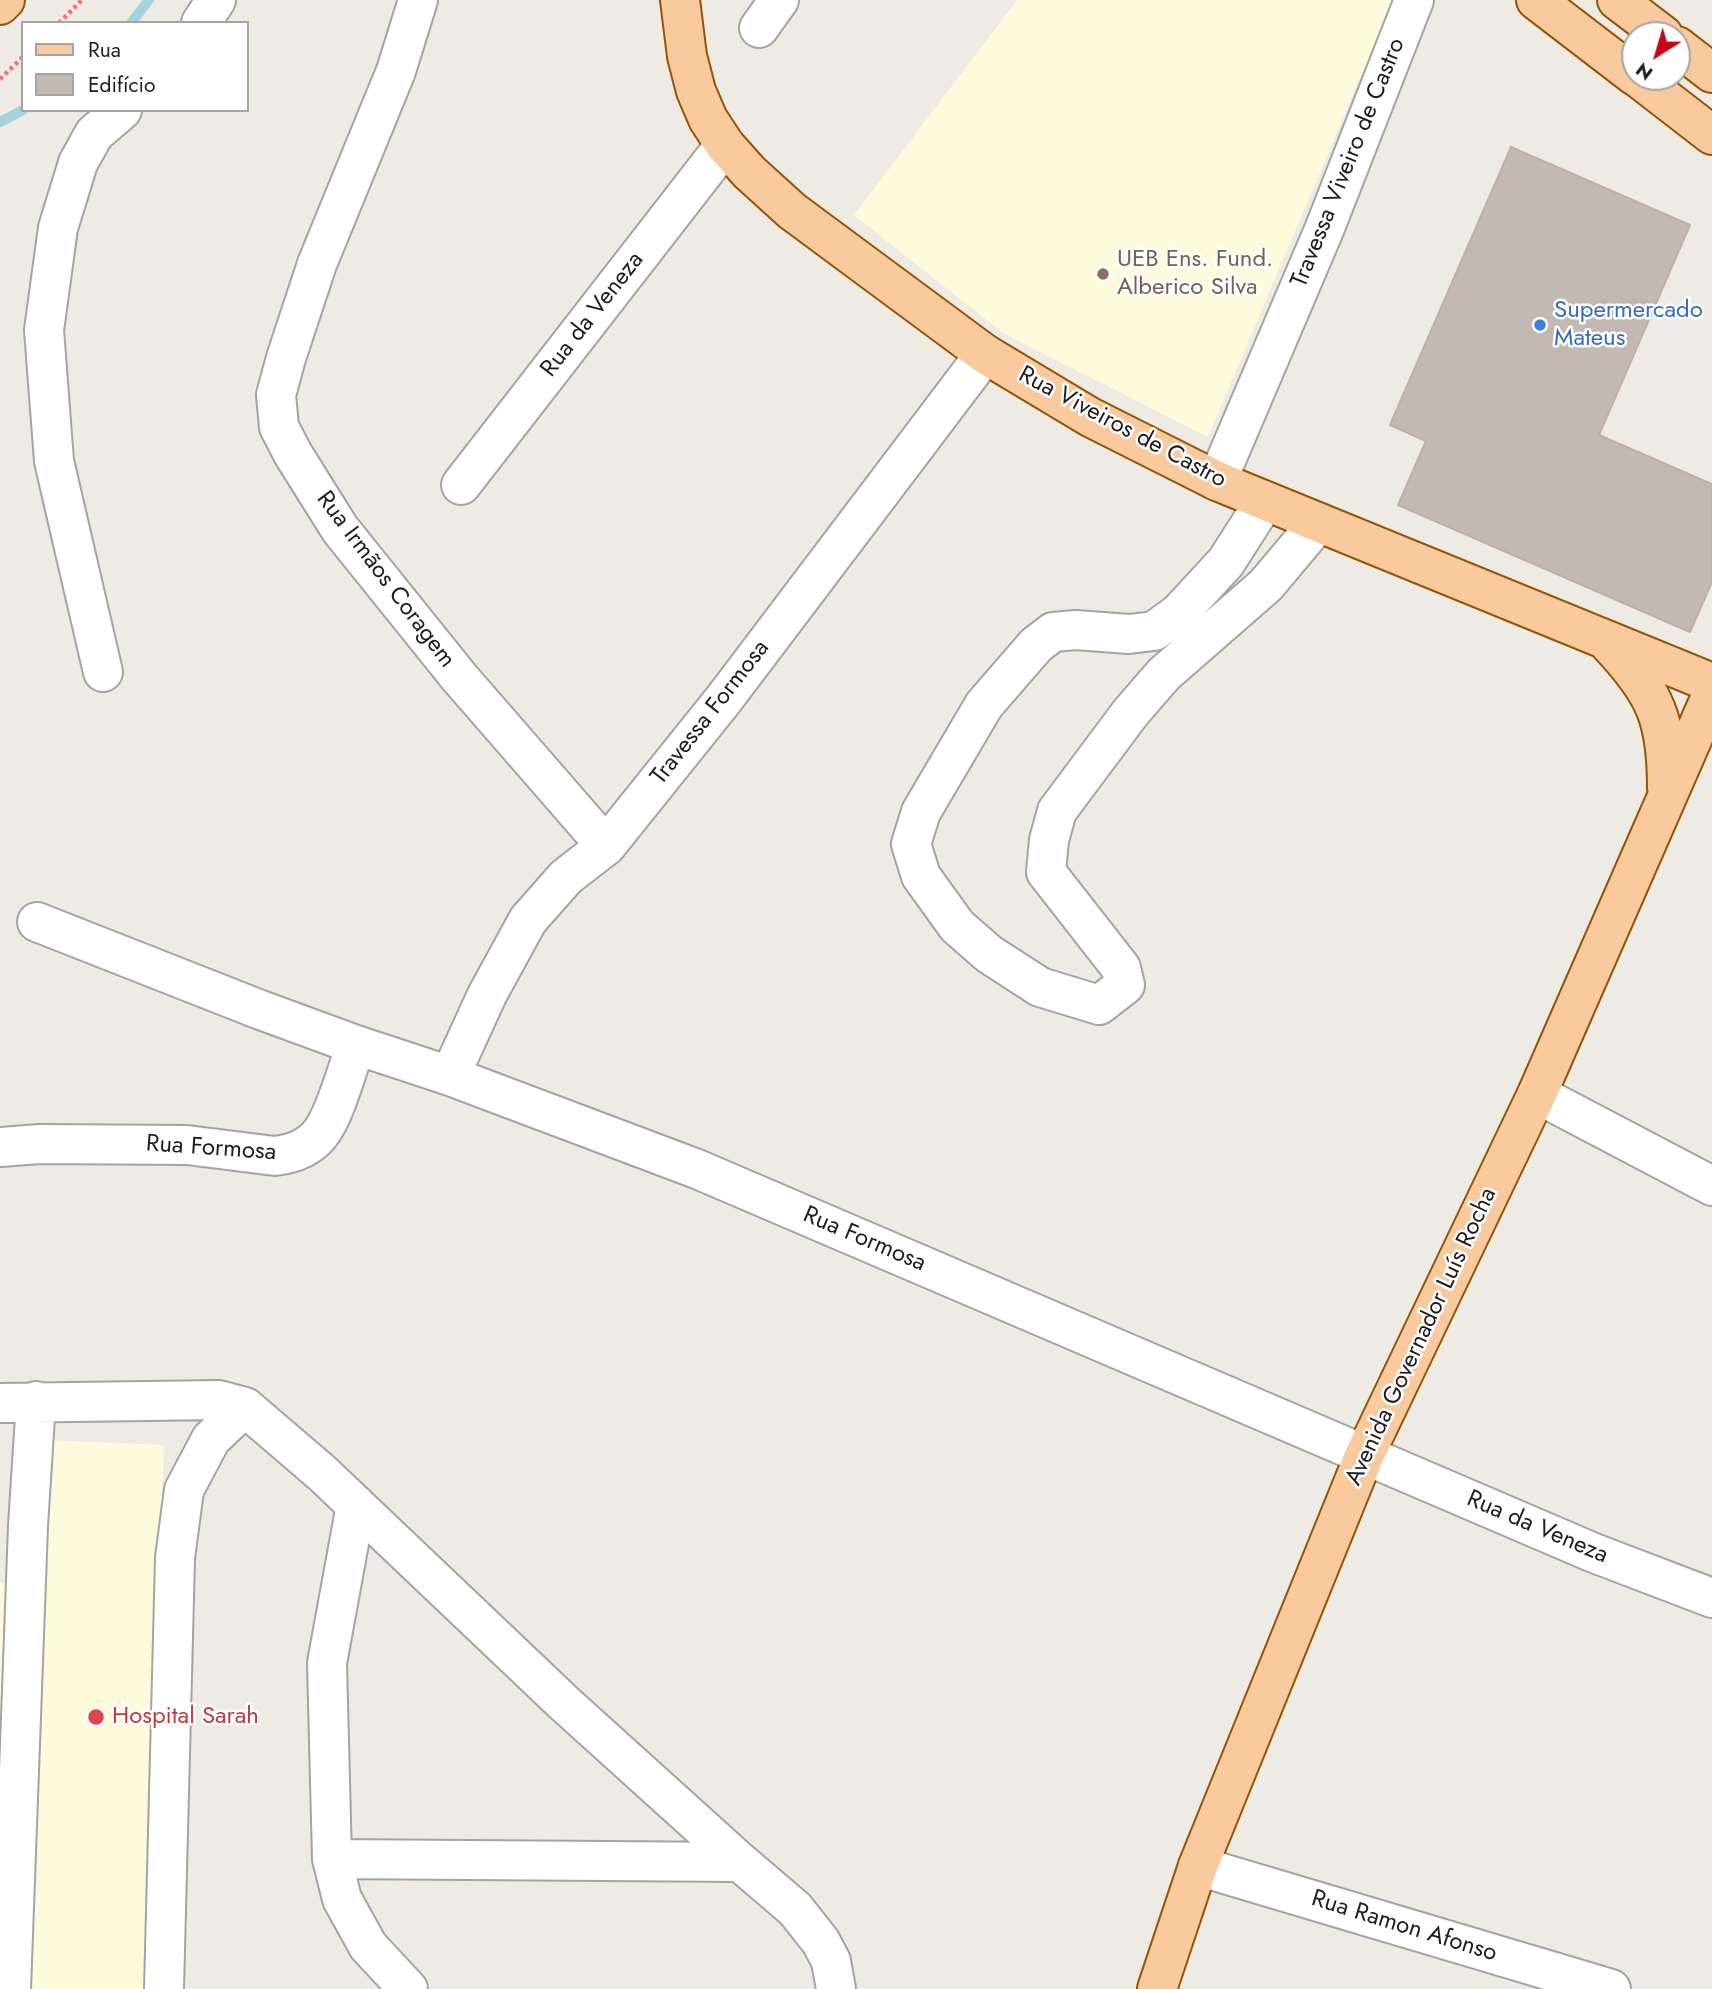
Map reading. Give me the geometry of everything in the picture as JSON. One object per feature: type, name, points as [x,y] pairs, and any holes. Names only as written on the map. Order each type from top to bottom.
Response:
[{"type":"main road","points":[[0,5],[5,0]]},
{"type":"main road","name":"Rua Viveiros de Castro","points":[[680,0],[687,56],[696,90],[708,119],[725,145],[749,172],[792,211],[985,354],[1090,417],[1217,481],[1712,683]]},
{"type":"main road","points":[[1535,0],[1621,65]]},
{"type":"main road","points":[[1617,0],[1645,21]]},
{"type":"main road","points":[[1691,57],[1712,73]]},
{"type":"main road","points":[[1655,91],[1712,135]]},
{"type":"main road","points":[[1606,641],[1647,688],[1658,710],[1667,761],[1667,798]]},
{"type":"main road","name":"Avenida Governador Luís Rocha","points":[[1157,1989],[1198,1866],[1364,1454],[1537,1094],[1712,694]]},
{"type":"street","points":[[202,21],[216,0]]},
{"type":"street","name":"Rua Irmãos Coragem","points":[[418,0],[396,71],[317,264],[286,358],[276,395],[279,427],[340,529],[459,677],[606,846]]},
{"type":"street","name":"Travessa Viveiro de Castro","points":[[1217,481],[1324,230],[1414,0]]},
{"type":"street","points":[[103,673],[54,461],[44,330],[58,228],[78,163],[94,134],[120,112]]},
{"type":"street","name":"Rua da Veneza","points":[[461,485],[725,145]]},
{"type":"street","name":"Travessa Formosa","points":[[450,1076],[487,995],[528,920],[566,877],[606,846],[724,699],[985,354]]},
{"type":"street","points":[[1265,501],[1226,562],[1179,613],[1153,631],[1129,634],[1053,632],[1036,645],[984,705],[921,812],[911,844],[921,876],[957,926],[989,954],[1040,987],[1099,1004],[1125,985],[1121,968],[1046,872],[1057,811],[1131,712],[1164,674],[1266,585],[1318,523]]},
{"type":"street","points":[[1153,631],[1164,674]]},
{"type":"street","name":"Rua Formosa","points":[[37,922],[258,1009],[450,1076],[696,1169],[1364,1454]]},
{"type":"street","name":"Rua Formosa","points":[[0,1147],[40,1144],[187,1144],[275,1156],[289,1154],[308,1145],[321,1133],[356,1045]]},
{"type":"street","points":[[1537,1094],[1712,1186]]},
{"type":"street","points":[[11,1989],[14,1526],[18,1402],[219,1399],[245,1407],[356,1504],[564,1703],[795,1909],[812,1928],[831,1961],[836,1989]]},
{"type":"street","points":[[164,1989],[175,1558],[184,1490],[211,1439],[245,1407]]},
{"type":"street","name":"Rua da Veneza","points":[[1364,1454],[1594,1553],[1712,1598]]},
{"type":"street","points":[[356,1504],[327,1663],[332,1859],[342,1899],[368,1946],[408,1989]]},
{"type":"street","points":[[332,1859],[740,1862]]},
{"type":"street","name":"Rua Ramon Afonso","points":[[1198,1866],[1611,1989]]},
{"type":"path","points":[[61,21],[82,0]]},
{"type":"path","points":[[0,79],[21,59]]},
{"type":"shaded area","name":"UEB Ens. Fund. Alberico Silva","points":[[1017,0],[1393,0],[1208,437],[1003,333],[854,215]]},
{"type":"shaded area","name":"Hospital Sarah","points":[[48,1440],[164,1445],[144,1989],[28,1989]]},
{"type":"shaded area","points":[[0,1583],[12,1584],[0,1915]]},
{"type":"building","name":"Supermercado Mateus","points":[[1511,147],[1690,225],[1599,435],[1712,484],[1712,582],[1690,632],[1398,505],[1426,441],[1390,425]]},
{"type":"waterway","points":[[133,21],[149,0]]},
{"type":"waterway","points":[[0,122],[21,111]]},
{"type":"place","name":"UEB Ens. Fund. Alberico Silva","points":[[1103,274]]},
{"type":"place","name":"Supermercado Mateus","points":[[1540,325]]},
{"type":"place","name":"Hospital Sarah","points":[[96,1717]]}]
